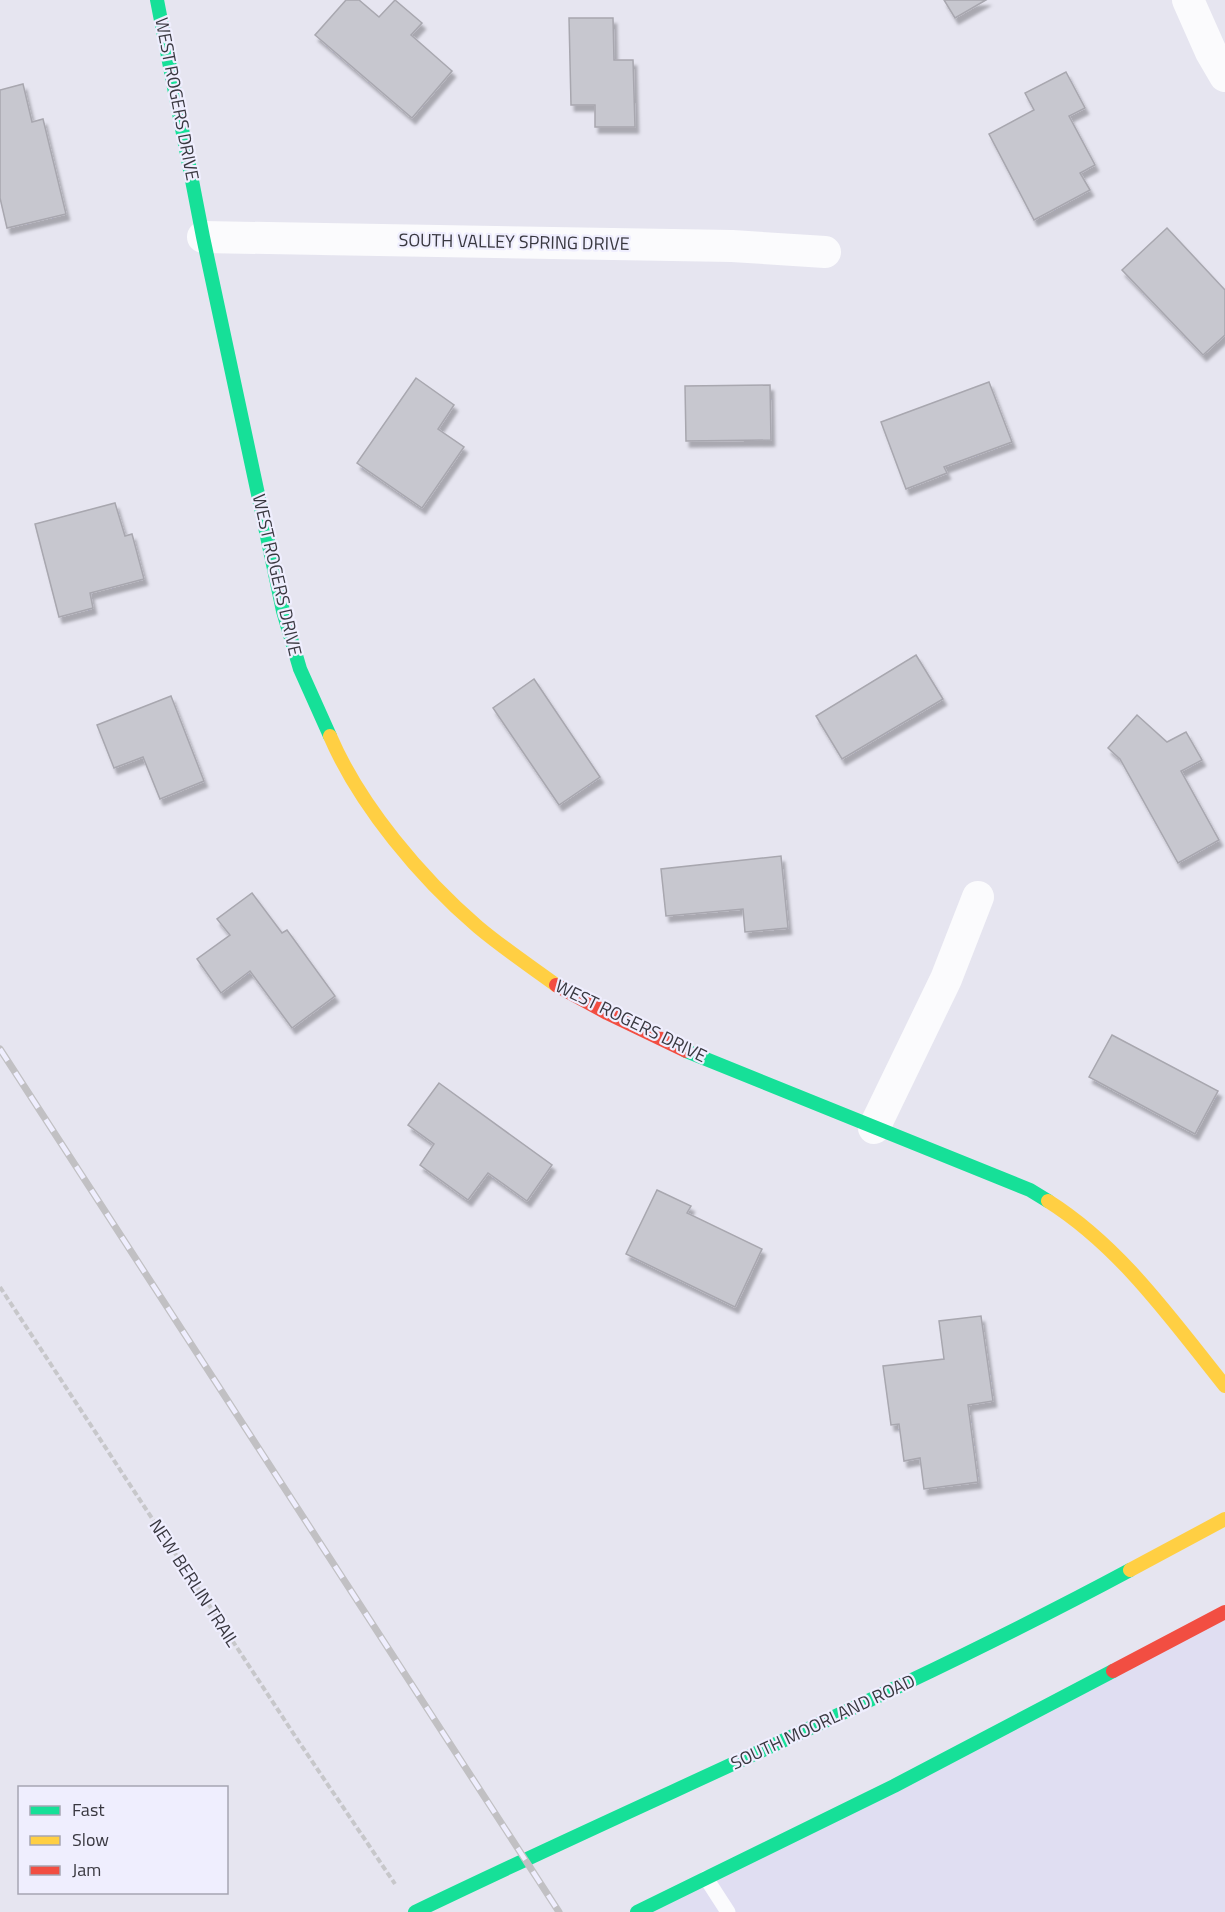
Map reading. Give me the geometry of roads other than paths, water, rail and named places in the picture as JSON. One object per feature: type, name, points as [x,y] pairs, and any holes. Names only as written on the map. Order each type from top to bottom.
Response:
[{"type":"street","name":"WEST ROGERS DRIVE","points":[[157,0],[203,237],[283,611],[300,669],[333,744],[373,813],[415,866],[478,927],[556,986],[686,1051],[1030,1190],[1070,1215],[1132,1271],[1225,1386]]},
{"type":"street","points":[[1188,0],[1211,52],[1225,76]]},
{"type":"street","name":"SOUTH VALLEY SPRING DRIVE","points":[[203,237],[732,246],[825,252]]},
{"type":"street","points":[[874,1128],[946,979],[978,897]]},
{"type":"street","name":"SOUTH MOORLAND ROAD","points":[[415,1912],[525,1859],[866,1704],[1082,1596],[1225,1519]]},
{"type":"street","points":[[637,1912],[894,1786],[1225,1612]]},
{"type":"lane","points":[[706,1878],[728,1912]]},
{"type":"railway","points":[[0,1049],[559,1912]]}]
